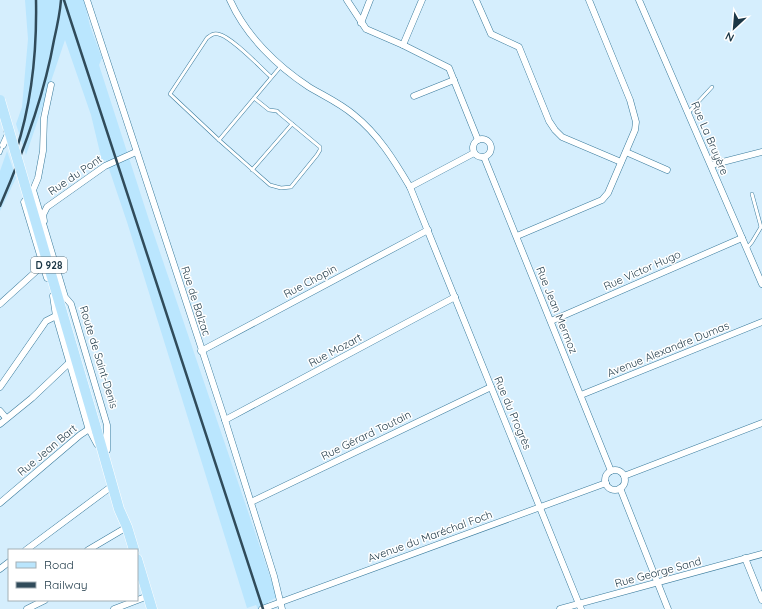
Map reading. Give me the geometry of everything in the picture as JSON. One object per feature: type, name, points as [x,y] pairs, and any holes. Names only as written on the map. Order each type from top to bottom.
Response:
[{"type":"main road","name":"Route de Saint-Denis","points":[[0,100],[93,430],[104,451],[134,549]]},
{"type":"main road","name":"Route de Saint-Denis","points":[[104,451],[112,486],[122,507]]},
{"type":"main road","points":[[138,562],[152,609]]},
{"type":"street","name":"Rue du Progrès","points":[[230,0],[234,9],[262,48],[281,66],[304,84],[342,106],[368,127],[380,141],[410,186],[454,297],[541,506],[580,606]]},
{"type":"street","points":[[347,0],[360,23],[366,29],[403,45],[449,68],[478,140]]},
{"type":"street","points":[[360,23],[370,0]]},
{"type":"street","points":[[403,45],[422,0]]},
{"type":"street","points":[[476,0],[491,34],[519,47],[549,121],[555,130],[562,137],[621,162]]},
{"type":"street","points":[[517,236],[602,200],[608,193],[636,126],[633,109],[589,0]]},
{"type":"street","name":"Rue La Bruyère","points":[[639,0],[762,284]]},
{"type":"street","name":"Rue de Balzac","points":[[88,1],[251,502],[282,609]]},
{"type":"street","points":[[414,96],[454,80]]},
{"type":"street","points":[[33,190],[38,178],[43,151],[44,118],[51,85]]},
{"type":"street","points":[[0,104],[8,134],[2,141]]},
{"type":"street","points":[[478,140],[485,140],[490,144],[490,152],[484,157],[480,157],[474,153],[473,146],[478,140]]},
{"type":"street","name":"Rue du Pont","points":[[44,229],[43,215],[47,207],[105,166],[136,152]]},
{"type":"street","points":[[626,152],[667,170]]},
{"type":"street","points":[[711,165],[762,152]]},
{"type":"street","points":[[410,186],[474,153]]},
{"type":"street","name":"Rue Jean Mermoz","points":[[484,157],[611,471]]},
{"type":"street","name":"Route de Saint-Denis","points":[[33,190],[64,297],[71,304],[107,424],[104,451]]},
{"type":"street","name":"Route de Saint-Denis","points":[[33,190],[24,202],[54,302],[56,316],[69,363],[93,430]]},
{"type":"street","name":"Rue Chopin","points":[[201,351],[428,230]]},
{"type":"street","name":"Rue Victor Hugo","points":[[551,321],[742,238]]},
{"type":"street","points":[[0,304],[43,265]]},
{"type":"street","name":"Rue Mozart","points":[[224,420],[454,297]]},
{"type":"street","points":[[0,388],[46,320],[56,316]]},
{"type":"street","name":"Avenue Alexandre Dumas","points":[[581,396],[762,322]]},
{"type":"street","points":[[0,424],[32,398],[69,363]]},
{"type":"street","name":"Rue Gérard Toutain","points":[[251,502],[491,387]]},
{"type":"street","points":[[0,411],[6,418]]},
{"type":"street","points":[[624,476],[762,423]]},
{"type":"street","name":"Rue Jean Bart","points":[[0,503],[80,435],[93,430]]},
{"type":"street","points":[[611,471],[620,472],[624,476],[624,482],[620,488],[611,489],[606,483],[606,476],[611,471]]},
{"type":"street","name":"Avenue du Maréchal Foch","points":[[262,609],[606,483]]},
{"type":"street","points":[[27,549],[112,486]]},
{"type":"street","points":[[620,488],[668,609]]},
{"type":"street","points":[[90,549],[127,527]]},
{"type":"street","name":"Rue George Sand","points":[[560,609],[580,606],[658,582],[762,554]]},
{"type":"street","points":[[745,558],[762,600]]},
{"type":"street","points":[[0,569],[8,563]]},
{"type":"street","points":[[138,600],[148,596]]},
{"type":"street","points":[[28,609],[43,601]]},
{"type":"street","points":[[114,609],[135,601]]},
{"type":"lane","points":[[254,98],[269,110],[277,111],[320,147],[320,150],[291,187],[281,188],[270,185],[218,140],[170,94],[207,38],[212,34],[217,34],[227,38],[271,77]]},
{"type":"lane","points":[[218,140],[281,66]]},
{"type":"lane","points":[[688,113],[712,87]]},
{"type":"lane","points":[[252,170],[292,124]]},
{"type":"lane","points":[[0,153],[2,141]]},
{"type":"lane","points":[[747,248],[762,226],[752,194]]},
{"type":"shaded area","points":[[25,0],[84,0],[90,26],[102,58],[99,65],[149,220],[277,597],[268,602],[269,609],[258,609],[256,605],[247,608],[127,222],[106,160],[102,161],[91,115],[65,40],[26,155],[16,124],[22,107],[28,39]]},
{"type":"shaded area","points":[[7,151],[16,178],[0,211],[0,171]]},
{"type":"railway","points":[[16,151],[30,95],[36,38],[36,0]]},
{"type":"railway","points":[[0,206],[17,166],[39,104],[50,61],[61,0]]},
{"type":"railway","points":[[64,0],[263,609]]}]
